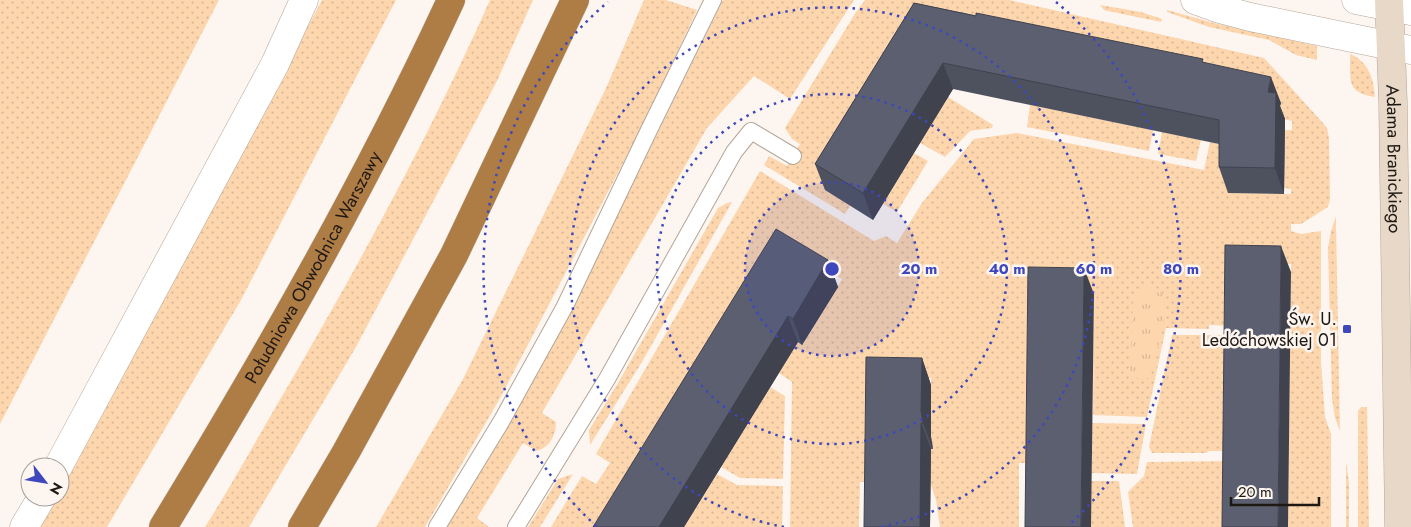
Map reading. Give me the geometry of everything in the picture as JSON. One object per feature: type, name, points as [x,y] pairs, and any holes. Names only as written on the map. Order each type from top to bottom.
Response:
[{"type":"highway","name":"Południowa Obwodnica Warszawy","points":[[163,527],[252,380],[370,167],[451,0]]},
{"type":"highway","points":[[302,527],[346,452],[454,254],[575,0]]},
{"type":"main road","name":"Adama Branickiego","points":[[1396,6],[1401,48],[1398,325],[1399,527]]},
{"type":"street","points":[[63,457],[275,64],[304,0]]},
{"type":"street","points":[[1195,0],[1250,17],[1401,48]]},
{"type":"street","points":[[1356,0],[1396,6]]},
{"type":"street","points":[[24,527],[36,507]]},
{"type":"lane","points":[[437,527],[500,422],[565,306],[648,130],[713,0]]},
{"type":"lane","points":[[516,527],[607,379],[734,152],[751,131],[793,156]]},
{"type":"green space","points":[[0,0],[219,0],[0,424]]},
{"type":"green space","points":[[322,0],[396,0],[241,300],[107,527],[40,527],[51,507],[70,507],[70,470]]},
{"type":"green space","points":[[490,0],[533,0],[497,81],[356,347],[249,527],[205,527],[363,255],[442,103]]},
{"type":"green space","points":[[644,0],[666,0],[697,10],[643,125],[499,400],[425,527],[376,527],[463,379],[606,88]]},
{"type":"green space","points":[[723,0],[854,0],[790,99],[754,76],[707,128],[542,413],[556,422],[555,432],[551,440],[545,447],[536,451],[523,443],[477,518],[489,527],[446,527],[469,491],[571,309]]},
{"type":"green space","points":[[865,0],[1009,0],[1264,58],[1322,122],[1327,128],[1329,138],[1330,199],[1328,207],[1301,224],[1291,224],[1291,231],[1301,234],[1321,231],[1321,362],[1325,417],[1331,434],[1331,527],[1288,527],[1291,264],[1275,264],[1234,326],[1209,325],[1209,329],[1166,328],[1147,417],[1093,415],[1094,295],[1036,463],[1019,463],[1019,527],[940,527],[936,500],[930,482],[931,378],[925,378],[874,482],[860,482],[859,527],[790,527],[792,382],[779,373],[798,342],[803,344],[842,279],[835,275],[831,282],[619,527],[551,527],[582,476],[596,484],[610,463],[596,454],[760,171],[874,241],[886,236],[897,243],[922,203],[974,139],[1017,133],[1204,170],[1210,142],[1229,146],[1228,193],[1291,194],[1291,189],[1284,188],[1285,130],[1292,130],[1292,121],[1278,118],[1281,103],[986,39],[845,214],[764,165],[769,156],[787,166],[800,144],[792,139],[785,128]]},
{"type":"green space","points":[[1100,5],[1141,12],[1162,19],[1161,22],[1108,11],[1104,10]]},
{"type":"green space","points":[[1167,10],[1214,23],[1317,46],[1317,60],[1296,55],[1269,40],[1209,27],[1167,12]]},
{"type":"green space","points":[[1350,54],[1361,61],[1369,71],[1375,97],[1365,95],[1354,88],[1350,78]]},
{"type":"green space","points":[[948,97],[993,125],[992,128],[970,131],[945,157],[920,143]]},
{"type":"green space","points":[[1030,105],[1153,130],[1149,151],[1027,127]]},
{"type":"green space","points":[[1162,132],[1201,140],[1196,161],[1158,154]]},
{"type":"green space","points":[[914,153],[928,161],[897,212],[883,204]]},
{"type":"green space","points":[[732,202],[642,362],[590,445],[589,430],[718,208]]},
{"type":"green space","points":[[1336,216],[1340,431],[1335,418],[1332,399],[1328,248]]},
{"type":"green space","points":[[1153,285],[1160,291],[1166,301],[1163,327],[1150,378],[1130,378],[1133,303],[1135,295],[1139,290],[1144,286]]},
{"type":"green space","points":[[1172,335],[1234,335],[1233,451],[1152,453],[1149,447]]},
{"type":"green space","points":[[770,387],[785,396],[783,479],[740,478],[721,467]]},
{"type":"green space","points":[[1361,407],[1367,407],[1369,527],[1358,527],[1358,411]]},
{"type":"green space","points":[[1092,423],[1146,424],[1137,474],[1092,473]]},
{"type":"green space","points":[[1233,461],[1232,527],[1133,527],[1128,492],[1144,476],[1147,462]]},
{"type":"green space","points":[[1346,461],[1349,483],[1349,527],[1346,527]]},
{"type":"green space","points":[[573,474],[540,527],[528,527],[558,479]]},
{"type":"green space","points":[[717,474],[737,485],[783,486],[782,527],[684,527]]},
{"type":"green space","points":[[1091,481],[1119,481],[1125,527],[1091,527]]},
{"type":"building","points":[[914,3],[976,16],[976,13],[1203,59],[1202,62],[1271,77],[1268,92],[1276,93],[1275,168],[1219,167],[1219,120],[943,63],[863,193],[815,164]]},
{"type":"building","points":[[776,229],[828,260],[793,319],[788,316],[659,527],[593,527]]},
{"type":"building","points":[[1225,245],[1281,246],[1278,527],[1222,527]]},
{"type":"building","points":[[1028,267],[1084,268],[1081,527],[1025,527]]},
{"type":"building","points":[[866,357],[922,358],[921,411],[923,423],[921,423],[920,527],[864,527]]},
{"type":"place","name":"Św. U. Ledóchowskiej 01","points":[[1347,329]]}]
